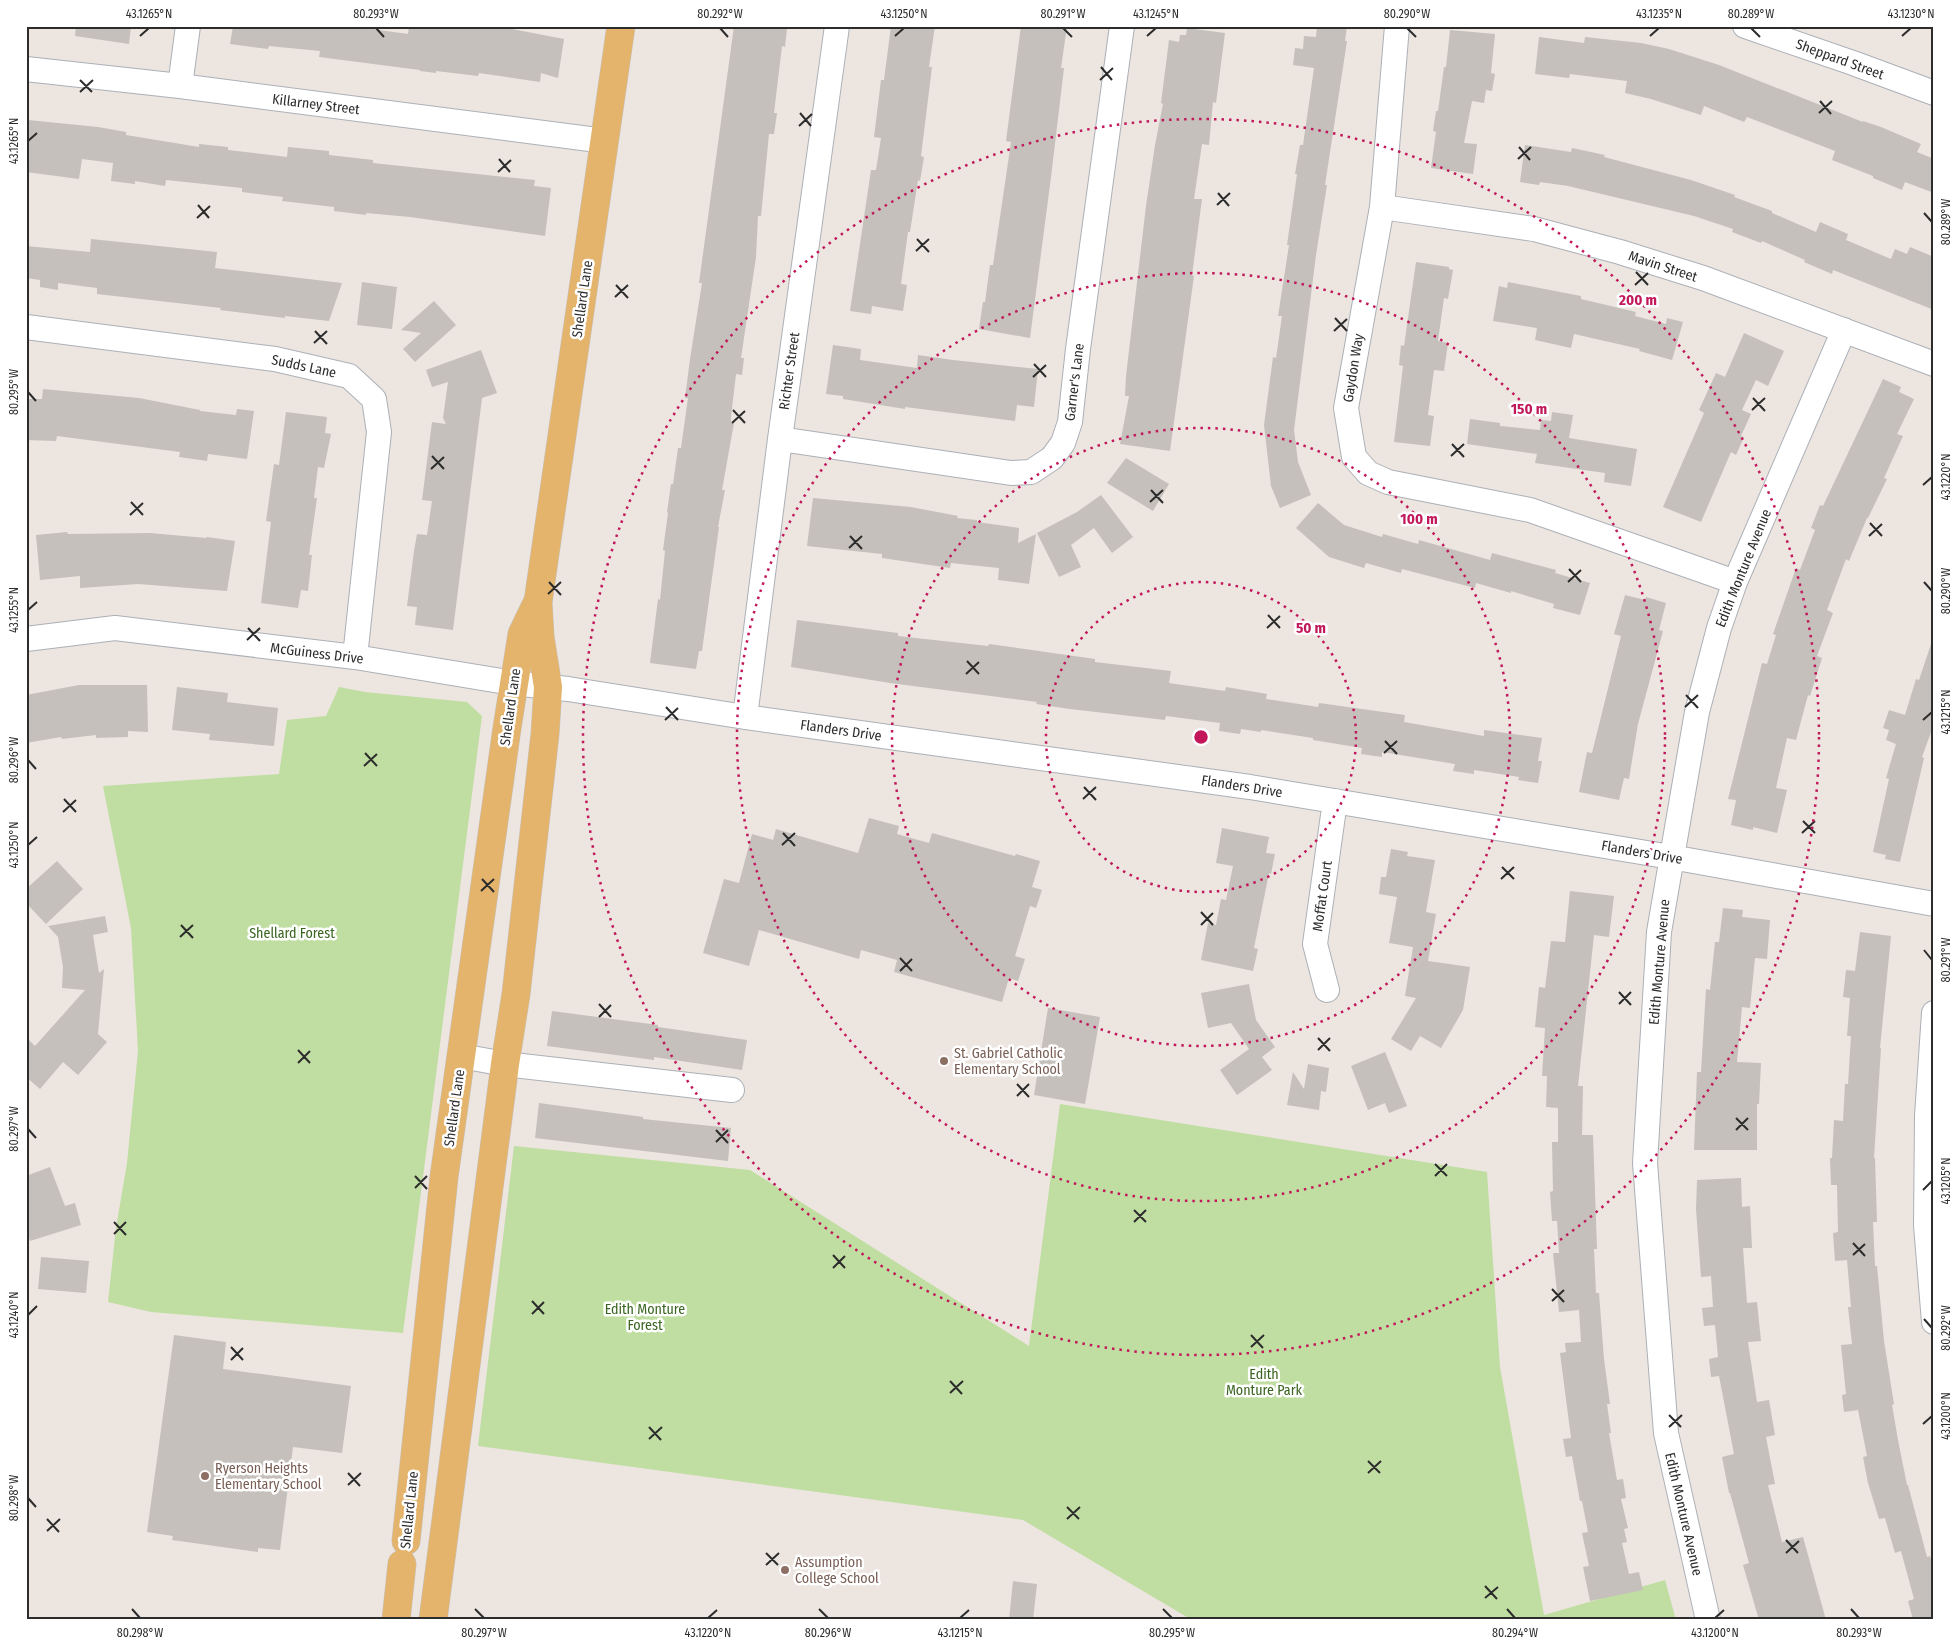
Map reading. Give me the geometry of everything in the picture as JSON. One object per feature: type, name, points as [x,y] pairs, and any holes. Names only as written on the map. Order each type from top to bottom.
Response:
[{"type":"main road","name":"Shellard Lane","points":[[433,1620],[517,984],[545,734],[548,688],[540,637],[538,602],[621,26]]},
{"type":"main road","name":"Shellard Lane","points":[[396,1620],[444,1177],[513,683],[522,634],[538,602]]},
{"type":"street","points":[[180,86],[188,26]]},
{"type":"street","name":"Richter Street","points":[[746,717],[780,439],[837,26]]},
{"type":"street","name":"Garner's Lane","points":[[780,439],[1011,473],[1031,472],[1052,458],[1062,443],[1070,422],[1078,349],[1122,26]]},
{"type":"street","name":"Gaydon Way","points":[[1396,26],[1382,207],[1346,408],[1354,458],[1368,472],[1388,482],[1530,510],[1735,582]]},
{"type":"street","name":"Sheppard Street","points":[[1745,26],[1853,63],[1934,94]]},
{"type":"street","name":"Killarney Street","points":[[26,69],[180,86],[605,141]]},
{"type":"street","name":"Mavin Street","points":[[1382,207],[1534,229],[1620,252],[1703,278],[1934,364]]},
{"type":"street","name":"Sudds Lane","points":[[26,327],[275,360],[349,376],[374,399],[379,432],[355,657]]},
{"type":"street","name":"Edith Monture Avenue","points":[[1708,1620],[1666,1433],[1645,1163],[1659,932],[1697,712],[1719,628],[1735,582],[1844,330]]},
{"type":"street","name":"McGuiness Drive","points":[[26,638],[115,628],[355,657],[548,688]]},
{"type":"street","name":"Flanders Drive","points":[[548,688],[568,689],[746,717],[1250,787],[1671,856],[1934,904]]},
{"type":"street","name":"Moffat Court","points":[[1326,990],[1315,944],[1335,801]]},
{"type":"street","points":[[1934,1013],[1927,1116],[1926,1225],[1934,1322]]},
{"type":"street","points":[[461,1056],[505,1064],[732,1090]]},
{"type":"green space","name":"Shellard Forest","points":[[339,687],[365,692],[467,702],[482,716],[403,1333],[151,1312],[108,1302],[116,1228],[127,1163],[138,1051],[131,928],[103,786],[279,774],[287,720],[326,716]]},
{"type":"green space","name":"Edith Monture Park","points":[[1060,1104],[1487,1172],[1500,1367],[1544,1615],[1665,1580],[1676,1620],[1192,1620],[1023,1520],[478,1446],[514,1146],[750,1170],[1029,1346]]},
{"type":"building","points":[[76,26],[131,26],[129,44],[75,36]]},
{"type":"building","points":[[233,26],[350,26],[408,34],[409,26],[497,26],[564,39],[558,78],[541,73],[540,82],[479,73],[478,76],[436,71],[436,73],[319,57],[320,51],[269,46],[268,49],[230,44]]},
{"type":"building","points":[[734,26],[783,26],[783,29],[787,29],[785,47],[782,46],[774,113],[777,113],[774,134],[769,134],[761,216],[758,216],[756,257],[741,358],[744,358],[742,375],[736,374],[731,417],[731,423],[734,423],[722,490],[725,490],[718,527],[702,651],[699,651],[696,669],[650,663],[658,599],[660,600],[665,551],[663,550],[671,484],[673,484],[678,448],[681,448],[688,398],[685,398],[702,283],[699,283]]},
{"type":"building","points":[[891,26],[935,26],[929,67],[932,67],[921,156],[924,157],[920,181],[918,180],[910,232],[908,232],[901,284],[907,285],[903,311],[872,306],[871,314],[850,311],[871,170],[876,170],[881,138],[874,137],[881,80],[884,80]]},
{"type":"building","points":[[1021,26],[1067,26],[1061,68],[1064,68],[1030,338],[979,329],[990,265],[993,265],[1011,142],[1006,141]]},
{"type":"building","points":[[1317,26],[1347,26],[1345,41],[1347,41],[1325,185],[1327,185],[1316,255],[1294,430],[1298,462],[1311,495],[1280,508],[1271,486],[1264,425],[1273,357],[1276,358],[1282,316],[1278,316],[1289,245],[1287,245],[1297,174],[1295,174],[1300,145],[1303,145],[1314,68],[1293,65],[1295,48],[1303,49],[1304,36],[1316,37]]},
{"type":"building","points":[[1187,28],[1225,33],[1216,103],[1213,102],[1209,145],[1202,144],[1194,199],[1202,199],[1192,275],[1194,276],[1170,451],[1120,444],[1129,396],[1125,396],[1126,376],[1146,206],[1163,104],[1161,103],[1169,40],[1179,42],[1180,35],[1186,35]]},
{"type":"building","points":[[1450,30],[1495,34],[1491,73],[1495,74],[1492,91],[1486,90],[1484,103],[1472,101],[1464,143],[1477,144],[1473,174],[1431,168],[1436,132],[1433,131],[1436,111],[1438,111],[1444,67],[1446,67]]},
{"type":"building","points":[[1539,37],[1584,43],[1585,37],[1641,43],[1669,49],[1719,65],[1863,122],[1881,127],[1921,144],[1917,152],[1934,159],[1934,193],[1905,182],[1902,190],[1832,160],[1835,151],[1747,117],[1744,122],[1704,106],[1701,115],[1625,93],[1627,81],[1570,74],[1569,78],[1535,74]]},
{"type":"building","points":[[28,120],[98,127],[126,132],[126,135],[199,147],[199,144],[228,147],[228,150],[287,157],[288,147],[329,151],[329,155],[373,160],[373,163],[535,180],[534,186],[551,188],[545,236],[410,217],[334,211],[334,207],[282,201],[283,197],[242,192],[242,188],[166,180],[165,186],[135,181],[135,184],[111,181],[113,163],[82,159],[79,179],[26,172]]},
{"type":"building","points":[[1525,145],[1571,152],[1572,148],[1605,155],[1604,157],[1691,180],[1735,195],[1734,197],[1772,211],[1772,213],[1816,232],[1820,222],[1848,234],[1846,240],[1891,259],[1895,249],[1907,254],[1910,247],[1934,257],[1934,310],[1833,270],[1832,274],[1762,241],[1761,243],[1732,232],[1733,229],[1694,216],[1568,186],[1540,182],[1539,185],[1520,182]]},
{"type":"building","points":[[91,239],[217,252],[215,268],[342,283],[329,321],[285,316],[285,318],[220,310],[221,308],[97,294],[97,288],[58,283],[58,290],[40,287],[40,280],[26,278],[26,246],[90,252]]},
{"type":"building","points":[[1416,262],[1449,267],[1449,269],[1453,270],[1448,299],[1444,298],[1438,341],[1448,343],[1444,371],[1434,370],[1428,415],[1434,416],[1430,446],[1394,442],[1403,366],[1399,365],[1401,345],[1404,346]]},
{"type":"building","points":[[362,282],[397,287],[392,329],[357,325]]},
{"type":"building","points":[[1508,282],[1581,296],[1581,299],[1636,312],[1635,316],[1666,324],[1667,318],[1683,322],[1672,360],[1639,351],[1640,349],[1574,334],[1571,348],[1535,340],[1537,328],[1493,321],[1499,286],[1507,288]]},
{"type":"building","points":[[434,301],[456,325],[415,362],[403,349],[421,333],[401,330]]},
{"type":"building","points":[[1744,333],[1784,351],[1768,386],[1756,380],[1742,410],[1751,414],[1741,436],[1744,437],[1736,455],[1731,452],[1701,522],[1663,507],[1704,413],[1699,410],[1716,373],[1725,377]]},
{"type":"building","points":[[833,345],[861,349],[860,360],[917,368],[918,355],[1038,369],[1034,407],[1017,405],[1015,421],[905,407],[905,409],[843,399],[843,396],[826,394]]},
{"type":"building","points":[[481,350],[497,393],[482,398],[453,630],[415,625],[417,607],[407,606],[414,551],[417,534],[427,535],[432,501],[422,500],[432,422],[446,424],[443,418],[448,382],[432,387],[426,370]]},
{"type":"building","points":[[1883,379],[1901,387],[1899,392],[1914,399],[1897,434],[1903,436],[1884,478],[1887,479],[1867,518],[1849,561],[1846,559],[1827,610],[1833,613],[1817,656],[1822,658],[1810,696],[1808,695],[1796,740],[1787,738],[1776,788],[1787,790],[1777,833],[1753,827],[1753,830],[1731,825],[1736,800],[1728,799],[1762,663],[1767,664],[1776,635],[1773,634],[1796,568],[1800,570],[1815,530],[1811,528],[1820,505],[1823,506]]},
{"type":"building","points":[[43,389],[139,398],[200,411],[236,415],[237,409],[254,411],[247,459],[208,454],[207,461],[179,457],[180,452],[57,436],[56,441],[26,440],[28,399],[42,399]]},
{"type":"building","points":[[286,412],[327,417],[325,433],[331,434],[324,468],[318,467],[314,498],[317,498],[309,555],[312,555],[308,591],[301,590],[298,608],[261,603],[271,522],[266,521],[274,464],[279,465]]},
{"type":"building","points":[[1552,412],[1573,415],[1569,438],[1637,449],[1631,486],[1604,482],[1605,473],[1535,463],[1537,454],[1467,444],[1470,419],[1500,423],[1500,426],[1540,430],[1541,420],[1551,421]]},
{"type":"building","points":[[1126,458],[1169,484],[1153,511],[1107,483]]},
{"type":"building","points":[[1101,495],[1133,537],[1112,553],[1094,528],[1071,545],[1081,567],[1059,577],[1037,533],[1077,512]]},
{"type":"building","points":[[813,498],[911,507],[958,516],[957,518],[977,520],[977,522],[1019,528],[1018,543],[1036,534],[1029,584],[998,580],[999,568],[951,563],[950,568],[882,558],[882,554],[807,546]]},
{"type":"building","points":[[1318,503],[1344,525],[1382,537],[1383,534],[1418,544],[1419,540],[1490,560],[1492,553],[1556,570],[1555,573],[1590,583],[1580,615],[1553,608],[1554,604],[1511,591],[1511,593],[1476,583],[1475,588],[1402,569],[1401,573],[1366,563],[1364,568],[1329,557],[1296,528]]},
{"type":"building","points":[[67,532],[68,534],[150,533],[235,541],[227,591],[138,584],[80,588],[80,576],[40,580],[36,535]]},
{"type":"building","points":[[1625,595],[1645,600],[1646,597],[1666,603],[1659,630],[1663,631],[1638,724],[1629,779],[1624,778],[1619,800],[1579,792],[1587,752],[1592,753],[1621,636],[1614,634]]},
{"type":"building","points":[[797,620],[898,633],[898,636],[988,646],[989,644],[1095,659],[1095,662],[1171,671],[1169,683],[1225,691],[1226,687],[1267,694],[1266,699],[1318,707],[1319,703],[1405,715],[1404,722],[1484,736],[1484,730],[1542,738],[1538,761],[1542,761],[1538,783],[1518,780],[1519,777],[1474,770],[1474,774],[1453,771],[1455,764],[1382,752],[1382,757],[1361,754],[1362,748],[1313,740],[1313,738],[1261,730],[1261,732],[1241,729],[1240,734],[1219,731],[1220,723],[1166,716],[1165,720],[1070,709],[1036,704],[1037,702],[890,683],[791,667]]},
{"type":"building","points":[[1931,644],[1934,644],[1934,724],[1922,757],[1924,758],[1900,862],[1885,859],[1886,855],[1873,852],[1889,779],[1886,778],[1896,744],[1886,740],[1889,730],[1883,728],[1889,710],[1905,715],[1916,679],[1919,680]]},
{"type":"building","points":[[79,685],[147,685],[148,732],[128,731],[128,737],[96,738],[96,735],[62,739],[61,737],[26,743],[26,695]]},
{"type":"building","points":[[177,687],[228,693],[227,702],[278,708],[274,746],[209,740],[210,734],[172,730]]},
{"type":"building","points":[[869,818],[899,826],[897,834],[929,843],[932,833],[1040,861],[1032,887],[1042,890],[1036,908],[1030,906],[1015,956],[1025,959],[1018,981],[1009,978],[1002,1002],[894,972],[897,960],[861,950],[859,959],[759,930],[749,966],[703,953],[724,879],[739,883],[752,834],[773,840],[776,829],[858,853]]},
{"type":"building","points":[[1222,828],[1269,837],[1266,853],[1275,854],[1271,874],[1269,873],[1254,948],[1258,949],[1253,971],[1201,960],[1208,923],[1216,925],[1221,899],[1226,900],[1233,866],[1216,863]]},
{"type":"building","points":[[1391,849],[1408,852],[1407,856],[1435,860],[1426,912],[1436,914],[1428,961],[1470,967],[1463,1010],[1441,1048],[1420,1036],[1411,1051],[1391,1039],[1416,998],[1405,996],[1413,947],[1389,943],[1397,897],[1379,894],[1381,877],[1386,877]]},
{"type":"building","points":[[57,861],[83,889],[46,924],[26,903],[26,889]]},
{"type":"building","points":[[1570,891],[1614,896],[1609,937],[1594,935],[1578,1086],[1583,1086],[1582,1135],[1593,1135],[1597,1249],[1594,1249],[1596,1293],[1599,1293],[1604,1359],[1610,1404],[1607,1404],[1611,1433],[1609,1433],[1617,1480],[1623,1479],[1626,1498],[1621,1499],[1628,1528],[1624,1529],[1627,1542],[1622,1543],[1629,1574],[1639,1572],[1643,1590],[1590,1601],[1583,1567],[1589,1566],[1582,1533],[1588,1532],[1572,1456],[1566,1457],[1563,1439],[1571,1438],[1560,1353],[1566,1352],[1565,1343],[1581,1342],[1579,1310],[1559,1312],[1553,1253],[1559,1253],[1557,1221],[1552,1221],[1550,1192],[1553,1191],[1552,1142],[1558,1142],[1558,1108],[1546,1107],[1547,1076],[1542,1076],[1545,1028],[1535,1027],[1539,987],[1545,988],[1551,941],[1565,942]]},
{"type":"building","points":[[1723,908],[1743,910],[1742,917],[1770,920],[1767,959],[1755,958],[1750,1008],[1742,1007],[1737,1062],[1761,1063],[1759,1104],[1757,1104],[1757,1150],[1694,1150],[1697,1072],[1701,1072],[1706,989],[1710,990],[1715,942],[1719,942]]},
{"type":"building","points":[[105,916],[108,932],[93,935],[99,973],[104,969],[98,1034],[107,1042],[78,1075],[63,1062],[40,1089],[26,1077],[26,1037],[35,1046],[85,990],[62,988],[63,967],[58,937],[48,926]]},
{"type":"building","points":[[1860,932],[1891,936],[1880,1048],[1874,1158],[1877,1222],[1873,1222],[1875,1266],[1877,1266],[1884,1341],[1898,1440],[1907,1485],[1927,1557],[1930,1556],[1934,1569],[1934,1620],[1913,1620],[1908,1601],[1914,1599],[1901,1551],[1895,1553],[1885,1518],[1879,1519],[1868,1483],[1863,1457],[1867,1456],[1858,1410],[1844,1412],[1842,1395],[1846,1394],[1841,1345],[1852,1344],[1848,1307],[1851,1307],[1847,1260],[1835,1261],[1833,1233],[1838,1232],[1837,1185],[1831,1185],[1830,1158],[1832,1158],[1834,1120],[1843,1121],[1845,1084],[1848,1084],[1851,1036],[1847,1036],[1850,998],[1843,997],[1846,970],[1855,971]]},
{"type":"building","points":[[1249,984],[1256,1020],[1275,1047],[1262,1057],[1272,1070],[1237,1095],[1220,1070],[1249,1049],[1231,1023],[1208,1028],[1201,993]]},
{"type":"building","points":[[1048,1008],[1100,1017],[1085,1104],[1034,1095]]},
{"type":"building","points":[[552,1011],[658,1025],[658,1027],[747,1040],[742,1070],[654,1057],[654,1060],[547,1046]]},
{"type":"building","points":[[1385,1052],[1407,1106],[1389,1113],[1385,1103],[1368,1110],[1351,1066]]},
{"type":"building","points":[[1308,1064],[1329,1068],[1326,1092],[1321,1091],[1319,1110],[1287,1105],[1293,1072],[1304,1089]]},
{"type":"building","points":[[539,1103],[643,1117],[643,1119],[731,1128],[728,1161],[535,1138]]},
{"type":"building","points":[[50,1167],[65,1206],[75,1203],[81,1225],[30,1241],[26,1229],[26,1176]]},
{"type":"building","points":[[1741,1178],[1742,1207],[1750,1206],[1752,1248],[1743,1248],[1747,1303],[1757,1302],[1761,1341],[1748,1342],[1757,1402],[1769,1400],[1775,1435],[1766,1437],[1775,1484],[1768,1485],[1782,1542],[1803,1537],[1826,1620],[1759,1620],[1743,1565],[1749,1563],[1729,1493],[1722,1457],[1734,1454],[1719,1376],[1711,1377],[1709,1359],[1718,1357],[1715,1325],[1704,1326],[1702,1308],[1713,1307],[1711,1276],[1701,1277],[1696,1209],[1697,1180]]},
{"type":"building","points":[[41,1257],[89,1261],[86,1293],[38,1289]]},
{"type":"building","points":[[174,1335],[226,1342],[223,1369],[351,1386],[342,1453],[293,1447],[280,1550],[258,1548],[258,1552],[172,1540],[173,1536],[147,1532]]},
{"type":"building","points":[[1013,1581],[1037,1584],[1033,1620],[1009,1620]]},
{"type":"place","name":"St. Gabriel Catholic Elementary School","points":[[944,1061]]},
{"type":"place","name":"Ryerson Heights Elementary School","points":[[205,1476]]},
{"type":"place","name":"Assumption College School","points":[[785,1570]]},
{"type":"park label","name":"Edith Monture Forest","points":[[645,1318]]}]
